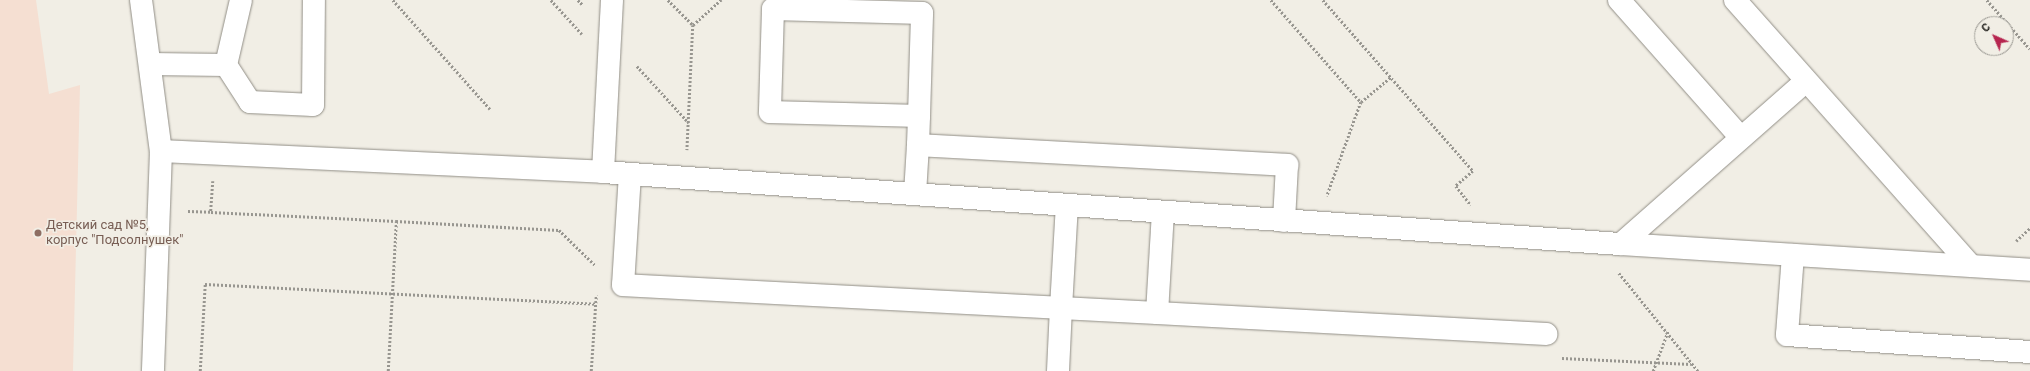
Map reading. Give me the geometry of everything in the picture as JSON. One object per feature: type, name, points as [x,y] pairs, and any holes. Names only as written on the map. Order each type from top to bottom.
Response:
[{"type":"lane","points":[[141,0],[161,151],[153,371]]},
{"type":"lane","points":[[241,0],[226,64],[250,102],[314,105],[314,0]]},
{"type":"lane","points":[[603,172],[612,0]]},
{"type":"lane","points":[[1619,0],[1741,138]]},
{"type":"lane","points":[[1735,0],[1970,265]]},
{"type":"lane","points":[[915,194],[918,145],[919,116],[922,13],[773,9],[770,112],[919,116]]},
{"type":"lane","points":[[150,64],[226,64]]},
{"type":"lane","points":[[1621,244],[1806,80]]},
{"type":"lane","points":[[918,145],[1287,165],[1284,221]]},
{"type":"lane","points":[[161,151],[603,172],[1284,221],[2030,270]]},
{"type":"lane","points":[[630,174],[623,284],[1546,334]]},
{"type":"lane","points":[[1058,371],[1067,205]]},
{"type":"lane","points":[[1157,313],[1162,212]]},
{"type":"lane","points":[[1793,255],[1787,335],[2030,352]]},
{"type":"path","points":[[394,0],[490,109]]},
{"type":"path","points":[[551,0],[583,35]]},
{"type":"path","points":[[668,0],[693,26]]},
{"type":"path","points":[[685,178],[690,123],[693,26],[721,0]]},
{"type":"path","points":[[1271,0],[1361,102]]},
{"type":"path","points":[[1323,0],[1473,171],[1456,186],[1493,235]]},
{"type":"path","points":[[1987,0],[2030,49]]},
{"type":"path","points":[[610,36],[690,123]]},
{"type":"path","points":[[1317,223],[1361,102],[1391,77]]},
{"type":"path","points":[[214,154],[211,212],[559,230],[597,268],[598,260]]},
{"type":"path","points":[[388,371],[396,221]]},
{"type":"path","points":[[2012,244],[2030,228]]},
{"type":"path","points":[[1618,271],[1668,331],[1698,371]]},
{"type":"path","points":[[200,371],[205,284],[595,304]]},
{"type":"path","points":[[591,371],[596,290]]},
{"type":"path","points":[[1653,371],[1668,331]]},
{"type":"shaded area","name":"Детский сад №5, корпус \"Подсолнушек\"","points":[[0,0],[36,0],[49,94],[80,85],[73,371],[0,371]]},
{"type":"place","name":"Детский сад №5, корпус \"Подсолнушек\"","points":[[38,233]]}]
